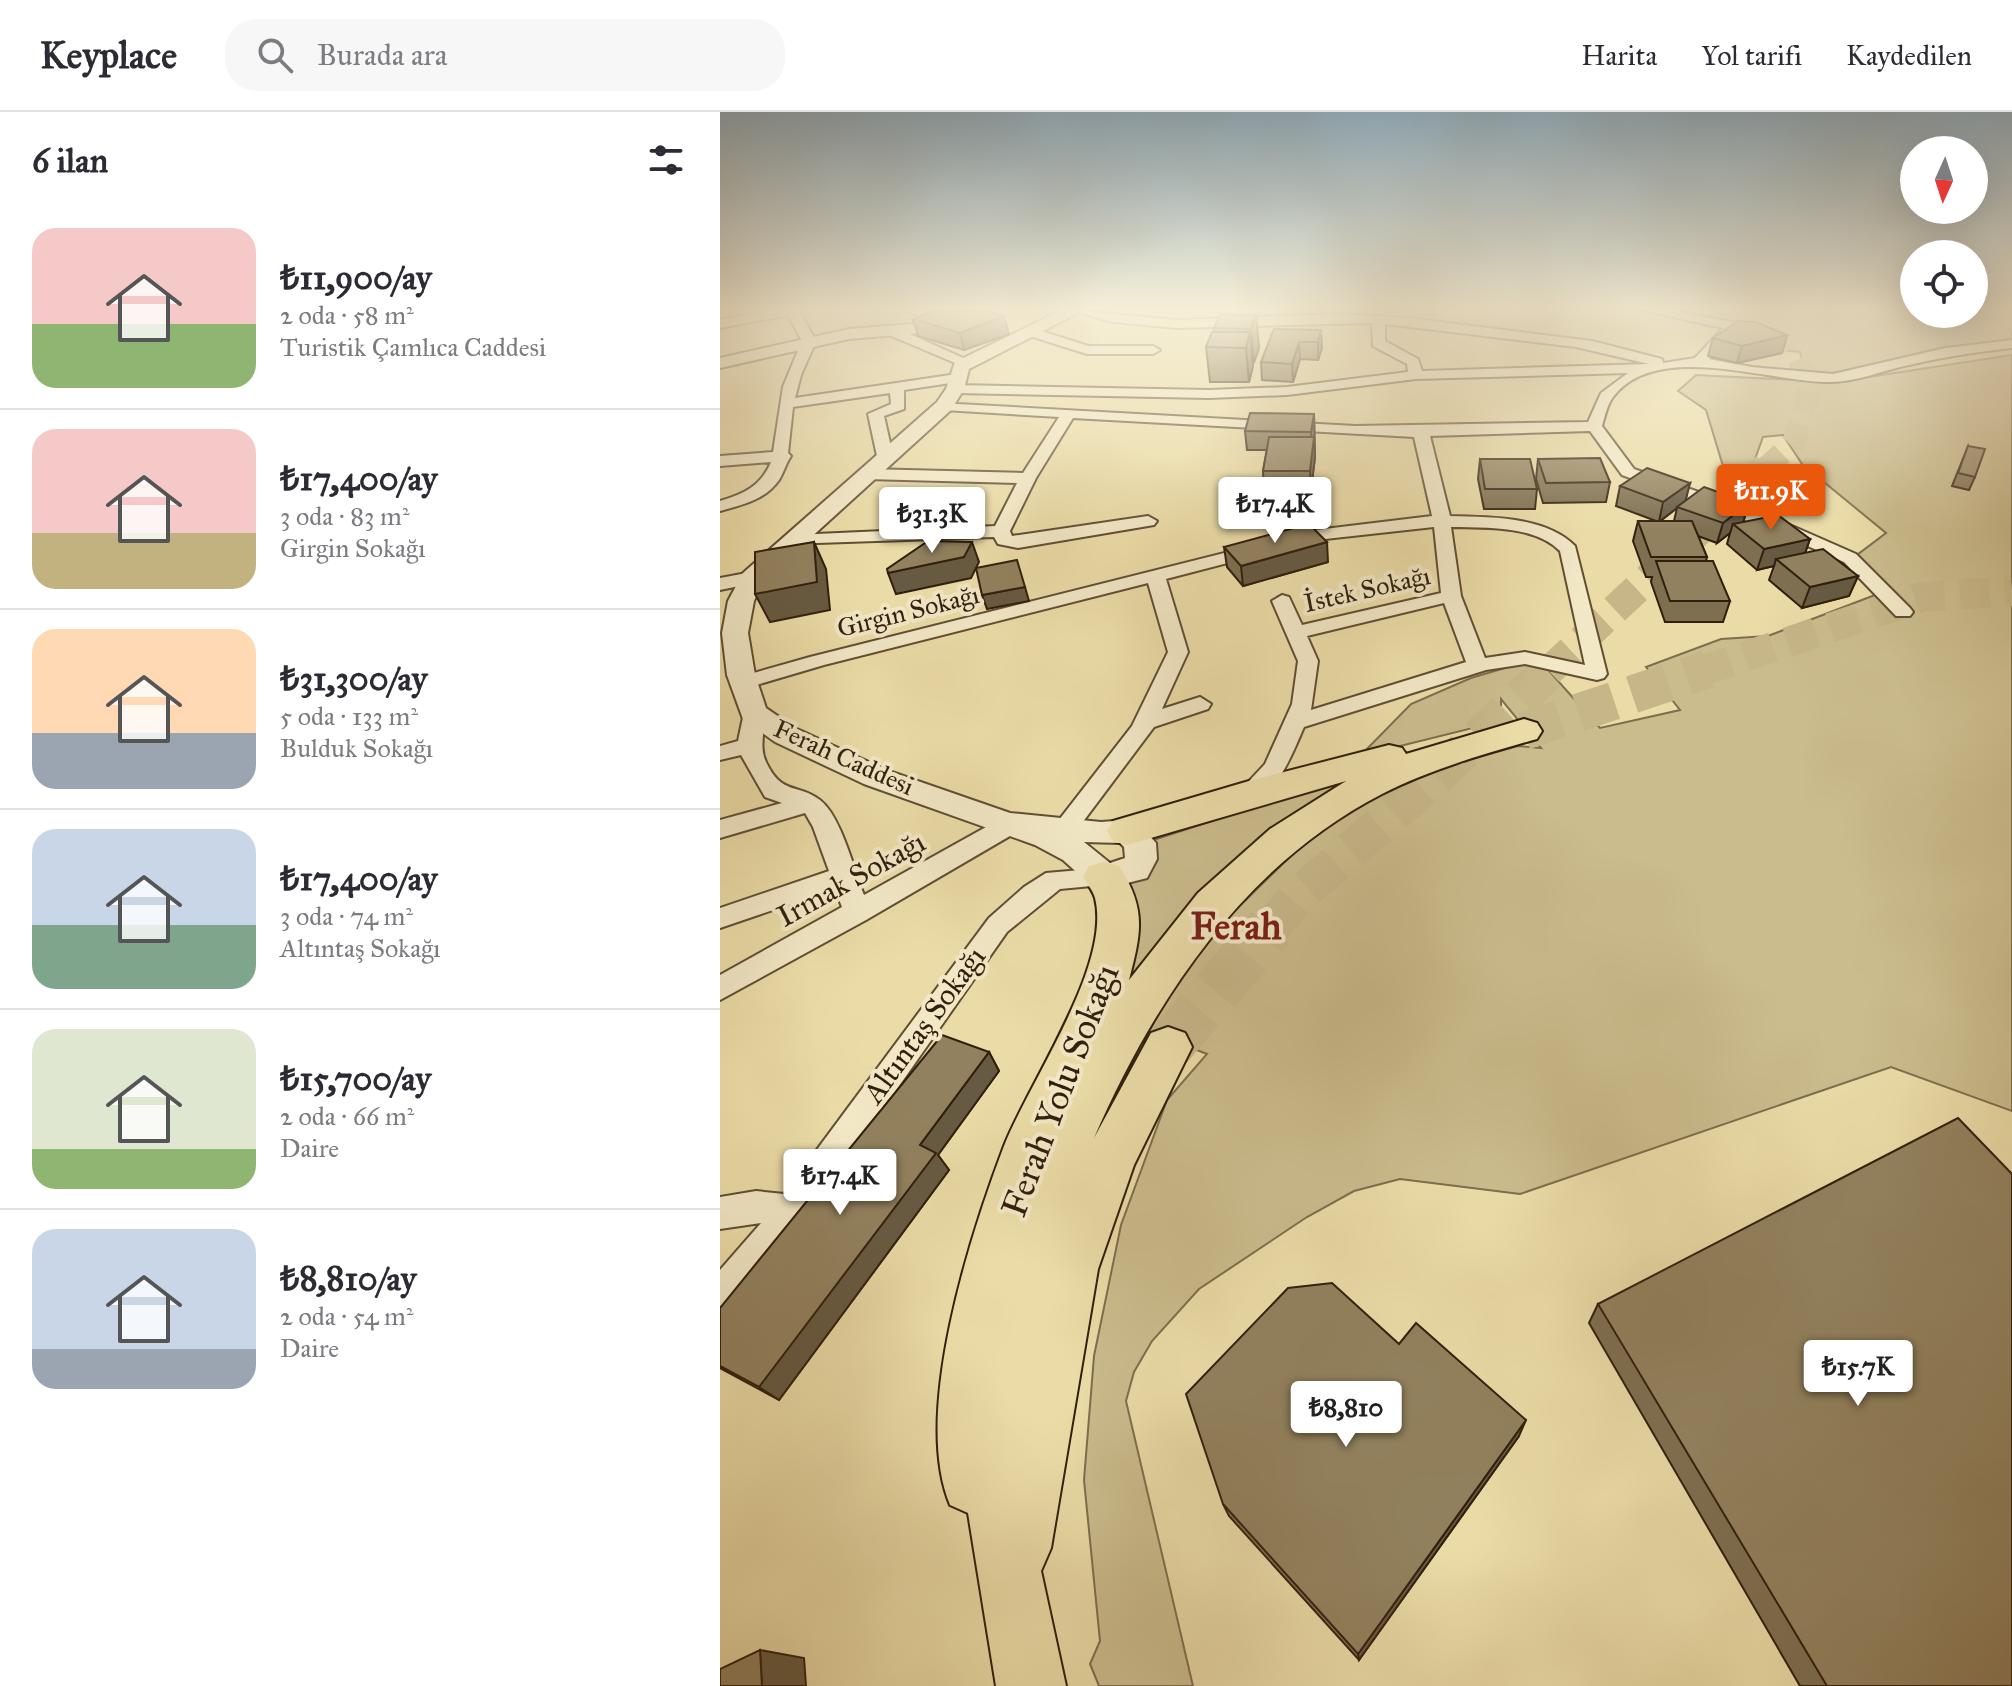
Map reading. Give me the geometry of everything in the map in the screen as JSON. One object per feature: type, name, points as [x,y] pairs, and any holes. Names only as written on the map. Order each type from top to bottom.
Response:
[{"type":"main road","points":[[1031,1686],[1002,1522],[996,1443],[1021,1284],[1071,1129],[1094,1078],[1126,1019],[1179,943],[1223,894],[1264,856],[1317,816],[1364,787],[1413,766],[1524,731],[1379,759],[1249,794],[1115,854]]},
{"type":"main road","name":"Ferah Yolu Sokağı","points":[[1012,1583],[973,1499],[968,1397],[985,1290],[1030,1145],[1107,979],[1118,932],[1115,854]]},
{"type":"main road","points":[[1012,1583],[1070,1269],[1110,1160],[1168,1047]]},
{"type":"street","points":[[720,506],[747,501],[763,491],[783,456],[792,383]]},
{"type":"street","points":[[787,404],[896,387],[955,384],[1209,394],[1287,391],[1348,383]]},
{"type":"street","points":[[1594,426],[1606,396],[1623,383]]},
{"type":"street","points":[[955,384],[1069,413],[1355,431],[1594,426]]},
{"type":"street","name":"Ferah Caddesi","points":[[955,384],[885,456],[752,578],[741,601],[735,633],[734,679],[753,713],[785,735],[875,777],[1013,823],[1075,852],[1115,854]]},
{"type":"street","points":[[885,456],[876,414],[899,406],[896,387]]},
{"type":"street","points":[[1069,413],[1028,478],[1001,531],[1004,540],[1018,543],[1148,521]]},
{"type":"street","points":[[1594,426],[1628,472],[1777,526],[1850,558],[1903,612]]},
{"type":"street","points":[[1295,722],[1478,666],[1451,596],[1442,520],[1421,432]]},
{"type":"street","points":[[720,461],[783,456]]},
{"type":"street","points":[[866,474],[1028,478]]},
{"type":"street","name":"Girgin Sokağı","points":[[734,679],[1316,535],[1400,522],[1442,520],[1525,528],[1564,544],[1569,550],[1597,674],[1525,658],[1478,666]]},
{"type":"street","points":[[794,540],[1001,531]]},
{"type":"street","points":[[1064,829],[1146,722],[1178,652],[1156,577]]},
{"type":"street","points":[[720,584],[752,578]]},
{"type":"street","name":"İstek Sokağı","points":[[1295,633],[1451,596]]},
{"type":"street","points":[[1249,794],[1275,768],[1303,704],[1308,661],[1282,601]]},
{"type":"street","points":[[1146,722],[1200,704]]},
{"type":"street","points":[[753,713],[749,746],[755,764],[773,791],[809,804],[825,825],[857,913]]},
{"type":"street","points":[[720,753],[749,746]]},
{"type":"street","points":[[720,829],[809,804]]},
{"type":"street","points":[[1013,823],[1101,833],[1115,854]]},
{"type":"street","name":"Irmak Sokağı","points":[[720,989],[1013,823]]},
{"type":"street","name":"Altıntaş Sokağı","points":[[720,1297],[791,1212],[998,925],[1033,894],[1055,880],[1115,854]]},
{"type":"street","points":[[720,918],[844,876]]},
{"type":"street","points":[[720,1213],[762,1206],[791,1212]]},
{"type":"shaded area","points":[[1686,383],[2012,383],[2012,1111],[1891,1067],[1520,1194],[1400,1179],[1354,1191],[1307,1217],[1199,1289],[1152,1341],[1134,1372],[1126,1401],[1193,1686],[1099,1686],[1090,1664],[1100,1641],[1084,1480],[1094,1356],[1121,1225],[1167,1100],[1207,1054],[1148,1031],[1205,940],[1308,839],[1367,800],[1429,771],[1518,746],[1541,748],[1501,699],[1501,721],[1360,756],[1411,704],[1471,678],[1528,661],[1542,663],[1600,728],[1680,710],[1646,667],[1721,639],[1768,636],[1888,590],[1857,555],[1886,533],[1802,464],[1783,435],[1763,437],[1751,470],[1723,466],[1706,410],[1678,391]]},
{"type":"shaded area","points":[[1387,764],[1327,794],[1082,1061],[1114,886],[1132,847]]},
{"type":"building","points":[[1250,413],[1314,414],[1311,432],[1245,431]]},
{"type":"building","points":[[1269,437],[1314,437],[1310,471],[1263,471]]},
{"type":"building","points":[[1968,446],[1985,449],[1975,477],[1958,473]]},
{"type":"building","points":[[1600,458],[1610,482],[1546,483],[1538,459]]},
{"type":"building","points":[[1480,459],[1530,459],[1537,489],[1485,489]]},
{"type":"building","points":[[1647,468],[1690,483],[1663,502],[1620,486]]},
{"type":"building","points":[[1704,487],[1749,503],[1723,523],[1677,507]]},
{"type":"building","points":[[1778,515],[1810,539],[1764,549],[1733,524]]},
{"type":"building","points":[[1638,521],[1692,521],[1707,557],[1651,557]]},
{"type":"building","points":[[1309,524],[1327,542],[1241,566],[1224,547]]},
{"type":"building","points":[[928,541],[972,542],[964,557],[888,573],[887,569]]},
{"type":"building","points":[[814,542],[817,582],[755,594],[755,552]]},
{"type":"building","points":[[1823,549],[1858,576],[1810,587],[1776,559]]},
{"type":"building","points":[[1017,560],[1025,587],[982,595],[976,568]]},
{"type":"building","points":[[1656,561],[1713,561],[1730,601],[1670,601]]},
{"type":"building","points":[[942,1035],[989,1052],[920,1145],[936,1153],[759,1387],[720,1366],[720,1308]]},
{"type":"building","points":[[1958,1118],[2012,1174],[2012,1686],[1827,1686],[1598,1304]]},
{"type":"building","points":[[1332,1283],[1399,1344],[1416,1323],[1526,1420],[1358,1654],[1223,1504],[1186,1394],[1288,1288]]},
{"type":"building","points":[[760,1650],[762,1686],[720,1686],[720,1669]]},
{"type":"tunnel","points":[[1765,469],[1794,442],[1810,383]]},
{"type":"tunnel","points":[[1549,671],[1767,467]]},
{"type":"tunnel","points":[[1702,671],[1922,597],[2012,591]]},
{"type":"tunnel","points":[[1269,930],[1298,896],[1439,774],[1551,669]]},
{"type":"tunnel","points":[[1524,731],[1708,669]]},
{"type":"tunnel","points":[[1168,1047],[1270,928]]},
{"type":"district","name":"Ferah","points":[[1236,926]]}]
